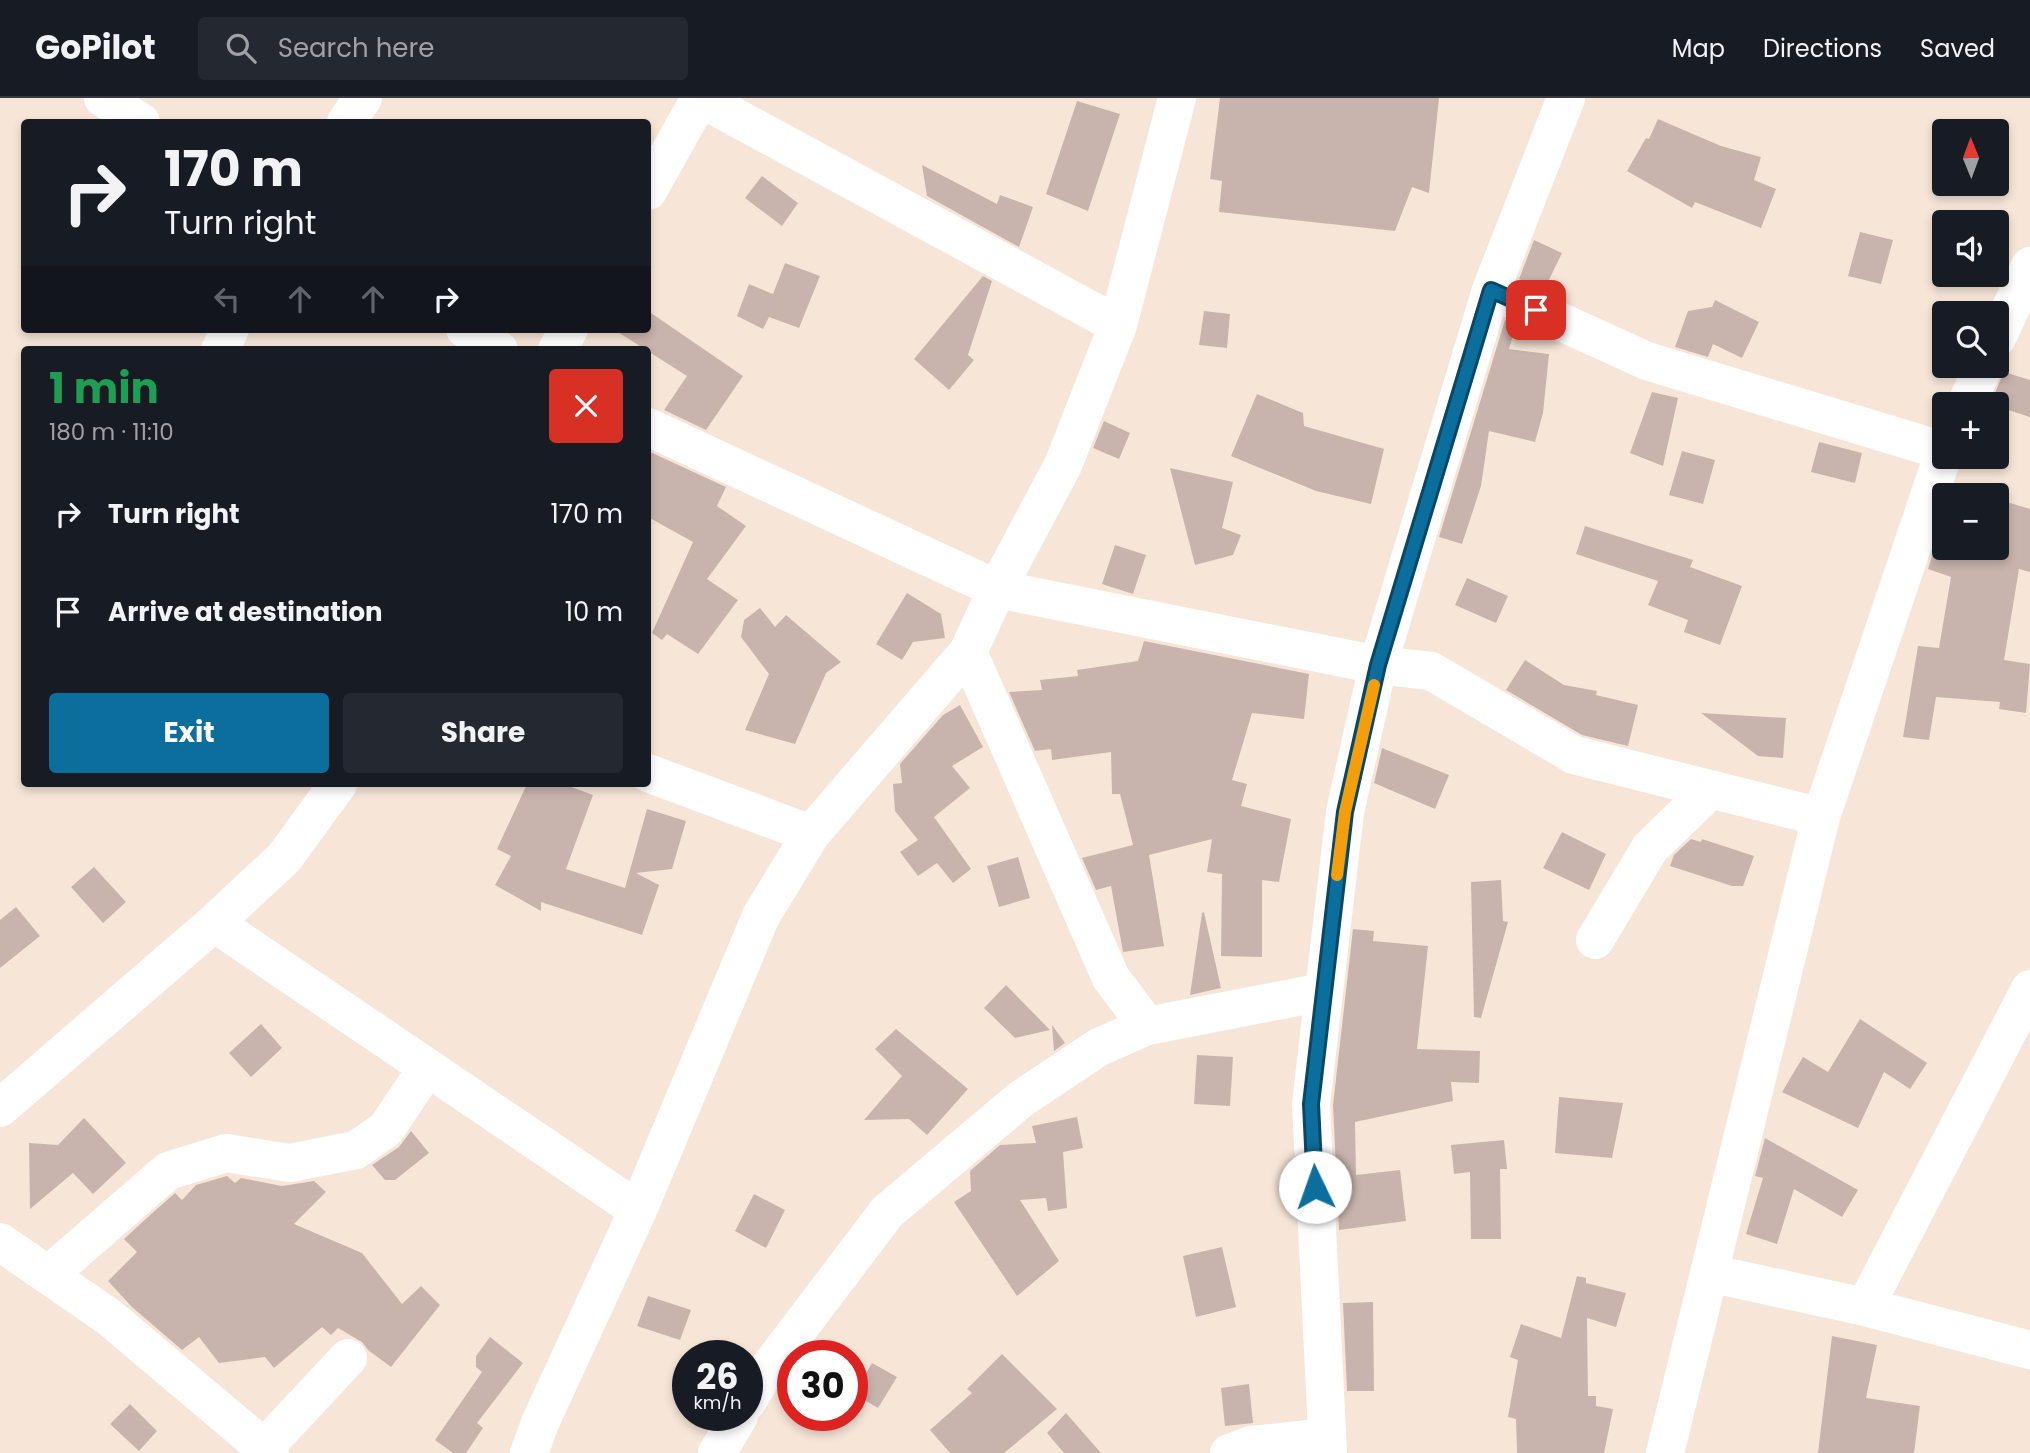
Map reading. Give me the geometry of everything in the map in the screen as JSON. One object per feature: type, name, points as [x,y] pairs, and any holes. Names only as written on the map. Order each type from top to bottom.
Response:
[{"type":"street","points":[[103,98],[136,119]]},
{"type":"street","points":[[348,119],[363,98]]},
{"type":"street","points":[[651,186],[700,98],[1118,325]]},
{"type":"street","points":[[529,1453],[540,1423],[638,1210],[761,916],[811,834],[968,652],[997,589],[1063,465],[1118,325],[1177,98]]},
{"type":"street","points":[[1229,1453],[1251,1445],[1328,1445],[1311,1104],[1345,812],[1378,665],[1491,290],[1566,98]]},
{"type":"street","points":[[2009,312],[2030,266]]},
{"type":"street","points":[[1491,290],[1647,361],[1932,448]]},
{"type":"street","points":[[472,333],[493,346]]},
{"type":"street","points":[[651,427],[997,589],[1378,665],[1431,671],[1574,755],[1821,817]]},
{"type":"street","points":[[1665,1453],[1821,817],[1938,469]]},
{"type":"street","points":[[968,652],[1111,978],[1147,1026]]},
{"type":"street","points":[[651,773],[811,834]]},
{"type":"street","points":[[0,1108],[214,923],[284,858],[336,787]]},
{"type":"street","points":[[1595,940],[1650,848],[1711,789]]},
{"type":"street","points":[[214,923],[638,1210]]},
{"type":"street","points":[[1866,1307],[2030,989]]},
{"type":"street","points":[[763,1376],[887,1212],[1021,1099],[1099,1047],[1147,1026],[1322,992]]},
{"type":"street","points":[[48,1275],[169,1171],[226,1153],[290,1163],[356,1150],[386,1129],[427,1068]]},
{"type":"street","points":[[0,1242],[109,1317],[267,1450],[348,1358]]},
{"type":"street","points":[[1709,1273],[1866,1307],[2030,1350]]},
{"type":"street","points":[[717,1453],[730,1431]]},
{"type":"building","points":[[1220,98],[1439,98],[1429,193],[1412,187],[1395,231],[1219,212],[1222,181],[1210,179]]},
{"type":"building","points":[[1077,101],[1120,114],[1088,211],[1046,194]]},
{"type":"building","points":[[1658,119],[1721,146],[1761,157],[1754,180],[1776,189],[1761,228],[1695,202],[1692,208],[1627,171],[1646,138],[1649,139]]},
{"type":"building","points":[[922,165],[997,204],[1000,195],[1033,207],[1019,247],[927,196]]},
{"type":"building","points":[[762,176],[798,203],[782,226],[745,198]]},
{"type":"building","points":[[1860,232],[1893,240],[1881,284],[1848,276]]},
{"type":"building","points":[[1534,240],[1562,253],[1544,290],[1519,279]]},
{"type":"building","points":[[785,263],[820,276],[799,328],[769,317],[763,329],[737,316],[749,284],[773,294]]},
{"type":"building","points":[[983,276],[992,281],[968,355],[974,360],[949,390],[914,359]]},
{"type":"building","points":[[1715,300],[1759,322],[1742,358],[1713,344],[1708,357],[1675,347],[1688,311],[1712,307]]},
{"type":"building","points":[[1204,311],[1230,314],[1227,348],[1199,345]]},
{"type":"building","points":[[651,313],[743,376],[706,430],[664,410],[687,376],[651,353],[651,346],[640,346],[619,333],[651,333]]},
{"type":"building","points":[[1505,320],[1516,325],[1509,349],[1549,354],[1543,413],[1535,442],[1489,431],[1481,486],[1462,544],[1439,537]]},
{"type":"building","points":[[2009,374],[2030,380],[2030,417],[2009,410],[2009,392],[1995,392],[2001,378],[2009,378]]},
{"type":"building","points":[[1652,392],[1678,398],[1663,466],[1630,453]]},
{"type":"building","points":[[1257,394],[1303,413],[1304,426],[1384,449],[1371,504],[1316,491],[1231,456]]},
{"type":"building","points":[[1104,421],[1130,433],[1119,459],[1093,448]]},
{"type":"building","points":[[1819,442],[1862,453],[1855,483],[1811,472]]},
{"type":"building","points":[[1682,451],[1715,460],[1703,504],[1669,495]]},
{"type":"building","points":[[651,452],[726,487],[717,506],[746,526],[707,579],[738,600],[698,654],[667,634],[662,640],[652,633],[693,542],[651,519]]},
{"type":"building","points":[[1170,468],[1233,482],[1222,528],[1241,535],[1233,555],[1195,565]]},
{"type":"building","points":[[2009,503],[2030,509],[2030,572],[2019,569],[2004,660],[2030,664],[2026,713],[1999,709],[2000,702],[1936,697],[1929,740],[1903,737],[1918,646],[1939,648],[1951,577],[1928,569],[1932,557],[1932,560],[2009,560]]},
{"type":"building","points":[[1585,526],[1693,560],[1690,567],[1742,586],[1720,645],[1684,632],[1688,620],[1648,605],[1658,581],[1576,554]]},
{"type":"building","points":[[1115,545],[1146,555],[1133,594],[1102,584]]},
{"type":"building","points":[[1467,578],[1508,596],[1496,623],[1455,605]]},
{"type":"building","points":[[907,593],[941,614],[945,638],[913,642],[902,660],[876,644]]},
{"type":"building","points":[[760,608],[775,627],[786,615],[841,662],[826,673],[795,744],[745,730],[769,674],[741,637],[744,620]]},
{"type":"building","points":[[1144,641],[1309,674],[1304,719],[1252,713],[1232,780],[1247,784],[1241,806],[1291,819],[1279,882],[1262,880],[1262,957],[1221,956],[1222,874],[1207,872],[1212,839],[1149,855],[1164,946],[1123,952],[1111,886],[1096,890],[1082,858],[1133,845],[1120,794],[1112,794],[1111,752],[1052,760],[1051,749],[1035,751],[1009,692],[1042,690],[1040,680],[1078,676],[1077,670],[1138,661]]},
{"type":"building","points":[[1525,660],[1564,685],[1597,691],[1596,695],[1638,705],[1628,746],[1582,735],[1506,690]]},
{"type":"building","points":[[960,705],[983,747],[952,766],[970,788],[934,817],[971,869],[953,883],[937,863],[918,876],[900,852],[918,840],[895,811],[893,784],[902,783],[900,764],[943,715]]},
{"type":"building","points":[[1701,713],[1786,718],[1783,758],[1758,756]]},
{"type":"building","points":[[1382,748],[1449,775],[1435,809],[1374,783]]},
{"type":"building","points":[[526,787],[571,787],[593,795],[566,869],[625,888],[647,809],[686,821],[672,869],[636,873],[659,885],[642,935],[541,902],[541,911],[495,885],[511,856],[497,849]]},
{"type":"building","points":[[1562,832],[1606,854],[1589,890],[1543,868]]},
{"type":"building","points":[[1691,839],[1701,842],[1702,839],[1754,856],[1743,886],[1732,886],[1670,866],[1674,855]]},
{"type":"building","points":[[1018,857],[1030,898],[999,907],[987,866]]},
{"type":"building","points":[[94,867],[126,902],[103,923],[71,887]]},
{"type":"building","points":[[1501,880],[1503,921],[1508,922],[1481,1018],[1474,1017],[1471,882]]},
{"type":"building","points":[[16,907],[40,936],[0,968],[0,920]]},
{"type":"building","points":[[1204,912],[1221,988],[1190,995],[1202,913]]},
{"type":"building","points":[[1353,929],[1374,931],[1373,941],[1428,946],[1417,1049],[1480,1051],[1479,1083],[1451,1082],[1453,1101],[1355,1122],[1356,1175],[1400,1170],[1406,1221],[1339,1230],[1333,1105]]},
{"type":"building","points":[[1006,985],[1050,1030],[1015,1038],[984,1008]]},
{"type":"building","points":[[1860,1019],[1927,1063],[1910,1089],[1884,1072],[1858,1128],[1782,1092],[1803,1057],[1828,1072]]},
{"type":"building","points":[[261,1024],[282,1048],[251,1077],[229,1053]]},
{"type":"building","points":[[1052,1025],[1065,1043],[1054,1051]]},
{"type":"building","points":[[896,1029],[968,1089],[927,1135],[909,1119],[864,1120],[902,1076],[875,1049]]},
{"type":"building","points":[[1197,1055],[1233,1057],[1230,1106],[1194,1104]]},
{"type":"building","points":[[1559,1097],[1623,1103],[1612,1158],[1555,1153]]},
{"type":"building","points":[[1077,1117],[1083,1148],[1063,1152],[1067,1208],[1048,1211],[1046,1198],[1020,1200],[1059,1261],[1017,1296],[954,1202],[971,1191],[970,1171],[1000,1145],[1036,1143],[1032,1126]]},
{"type":"building","points":[[84,1118],[126,1163],[93,1194],[73,1173],[30,1209],[29,1143],[58,1145]]},
{"type":"building","points":[[411,1131],[429,1153],[395,1180],[385,1180],[372,1165],[399,1147]]},
{"type":"building","points":[[1765,1138],[1858,1190],[1842,1217],[1794,1189],[1777,1244],[1746,1234],[1763,1178],[1755,1176]]},
{"type":"building","points":[[1504,1140],[1507,1169],[1500,1169],[1501,1239],[1471,1239],[1470,1172],[1454,1174],[1451,1145]]},
{"type":"building","points":[[227,1176],[235,1183],[241,1178],[282,1186],[314,1181],[326,1192],[294,1224],[362,1253],[402,1304],[421,1286],[440,1305],[391,1367],[368,1350],[362,1342],[338,1328],[331,1335],[322,1327],[274,1368],[265,1357],[219,1363],[199,1337],[182,1350],[132,1307],[108,1281],[137,1252],[124,1239],[175,1193],[182,1200],[196,1185]]},
{"type":"building","points":[[754,1194],[785,1210],[766,1248],[735,1231]]},
{"type":"building","points":[[1222,1247],[1236,1307],[1196,1317],[1183,1256]]},
{"type":"building","points":[[1577,1276],[1586,1278],[1586,1283],[1626,1293],[1616,1327],[1587,1318],[1588,1396],[1596,1396],[1596,1406],[1613,1409],[1604,1453],[1517,1453],[1516,1419],[1508,1417],[1518,1360],[1510,1357],[1521,1324],[1561,1338]]},
{"type":"building","points":[[648,1296],[691,1310],[680,1340],[637,1326]]},
{"type":"building","points":[[1373,1302],[1374,1391],[1347,1391],[1343,1303]]},
{"type":"building","points":[[1832,1336],[1877,1345],[1866,1398],[1920,1406],[1914,1453],[1818,1453]]},
{"type":"building","points":[[490,1337],[523,1363],[477,1423],[483,1428],[466,1453],[453,1453],[435,1440],[482,1372],[476,1367],[476,1356]]},
{"type":"building","points":[[1002,1354],[1057,1409],[1004,1453],[950,1453],[930,1430],[972,1393],[967,1389]]},
{"type":"building","points":[[872,1363],[897,1377],[878,1408],[868,1402],[868,1370]]},
{"type":"building","points":[[1249,1384],[1253,1423],[1225,1426],[1221,1388]]},
{"type":"building","points":[[130,1404],[157,1431],[139,1451],[110,1424]]},
{"type":"building","points":[[1066,1413],[1101,1453],[1064,1453],[1047,1433]]},
{"type":"slow traffic","points":[[1337,875],[1345,812],[1374,685]]},
{"type":"route","points":[[1315,1187],[1311,1104],[1322,992],[1345,812],[1378,665],[1491,290],[1536,310]]}]
